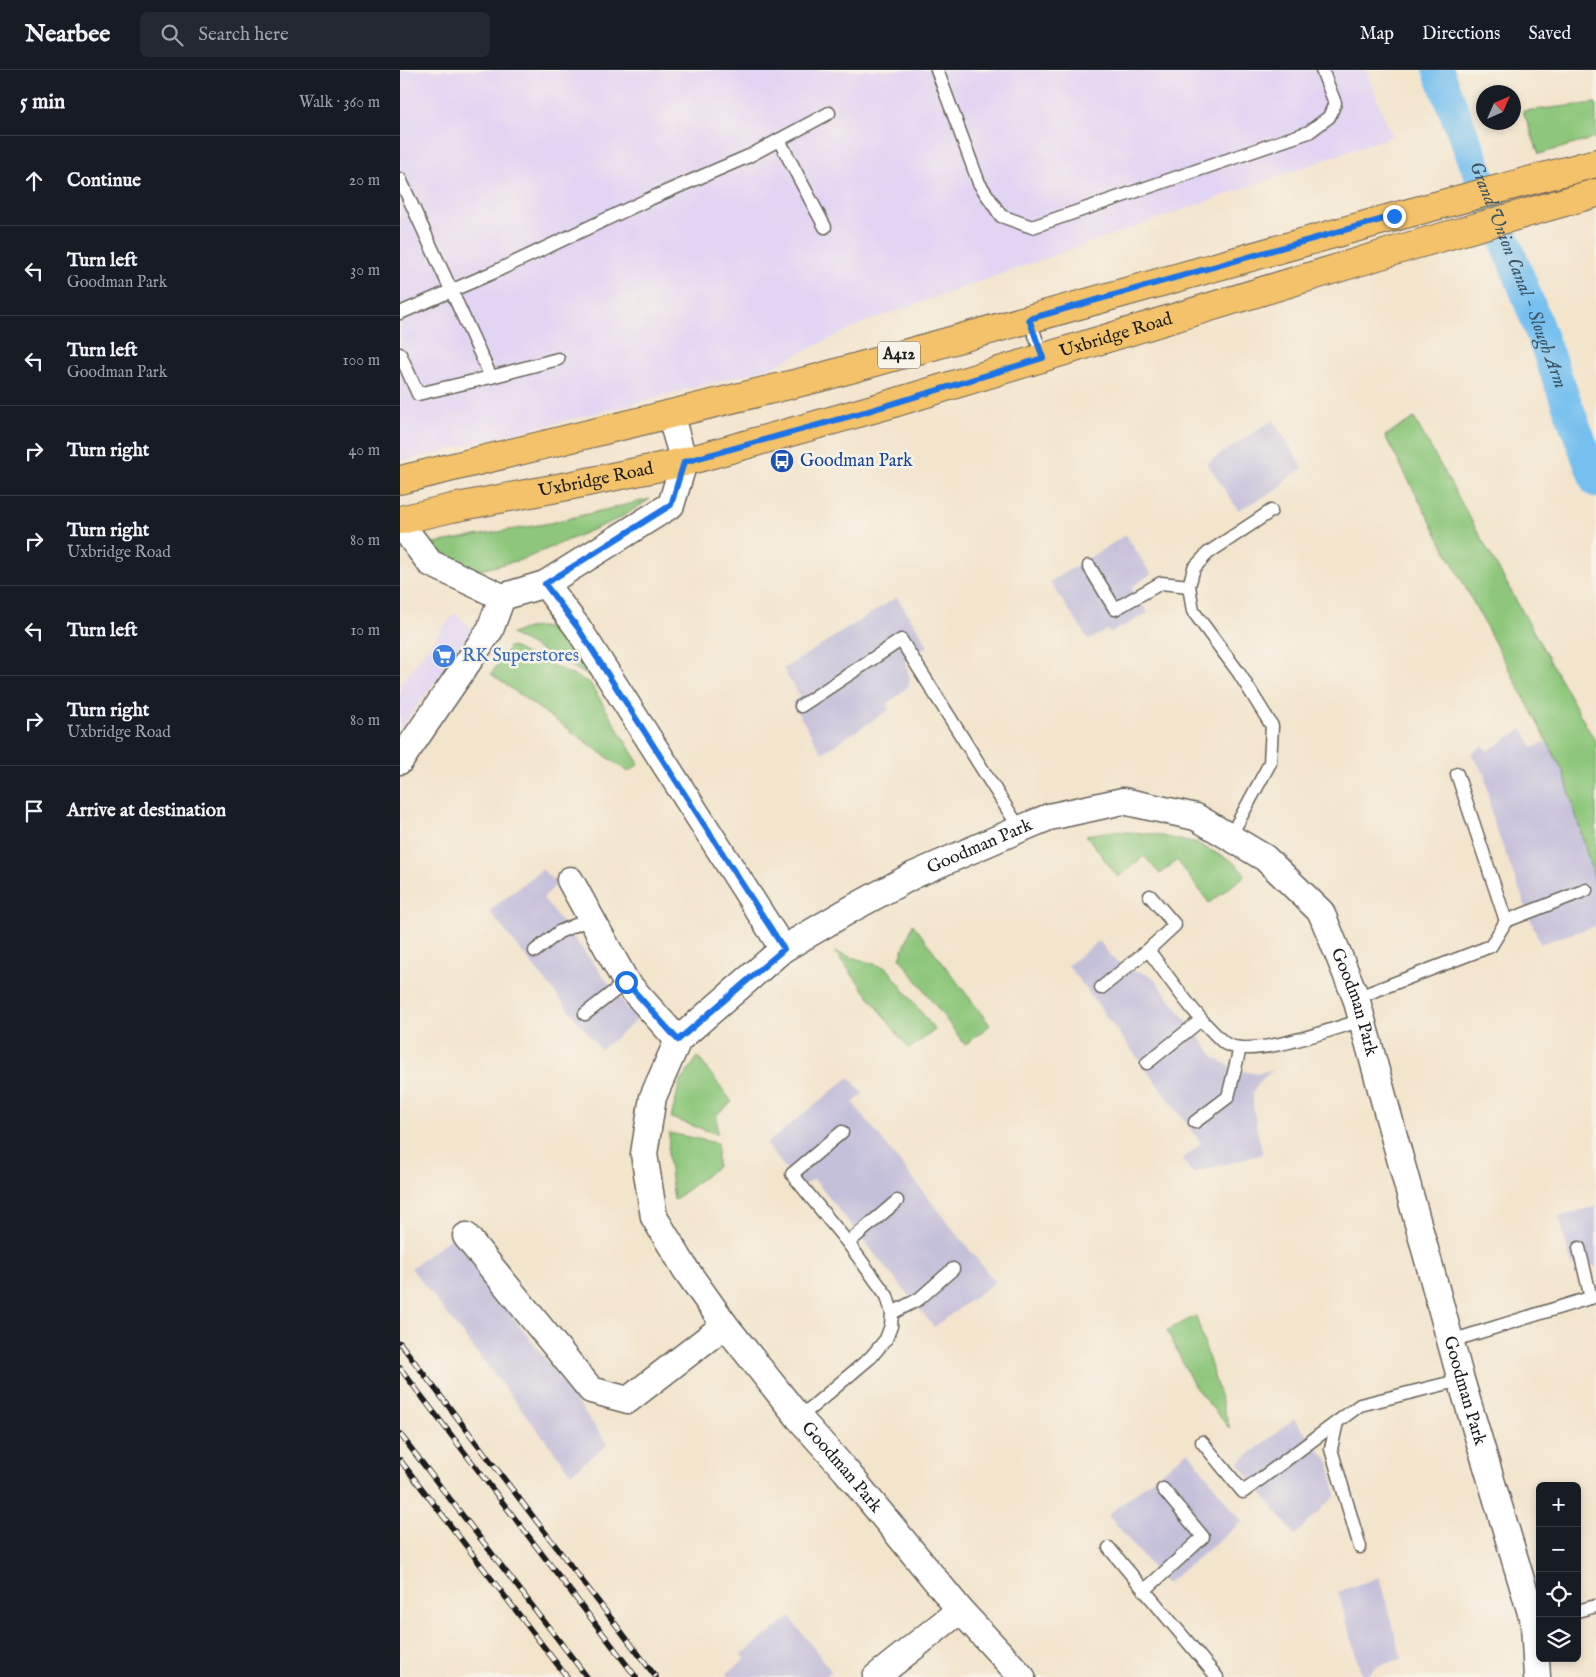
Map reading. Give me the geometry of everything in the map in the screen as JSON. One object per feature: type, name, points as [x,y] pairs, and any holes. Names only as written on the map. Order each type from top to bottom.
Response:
[{"type":"main road","name":"A412","points":[[400,480],[818,378],[1394,216],[1587,165]]},
{"type":"main road","name":"Uxbridge Road","points":[[400,521],[452,508],[573,486],[684,462],[865,412],[1404,248],[1591,194]]},
{"type":"street","points":[[400,521],[430,563],[502,597],[545,584],[671,505],[684,462],[670,414]]},
{"type":"street","points":[[545,584],[578,628],[784,949]]},
{"type":"street","points":[[400,761],[490,630],[502,597]]},
{"type":"street","name":"Goodman Park","points":[[1022,1677],[960,1610],[846,1470],[798,1418],[725,1325],[686,1270],[654,1217],[644,1154],[653,1097],[678,1040],[784,949],[914,875],[1020,829],[1050,817],[1124,802],[1196,817],[1265,858],[1321,912],[1359,1009],[1452,1341],[1461,1380],[1536,1619]]},
{"type":"street","points":[[570,880],[626,982],[678,1040]]},
{"type":"street","points":[[466,1236],[591,1390],[628,1400],[725,1325]]},
{"type":"street","points":[[876,1677],[960,1610]]},
{"type":"street","name":"Goodman Park","points":[[1538,1662],[1538,1677]]},
{"type":"lane","points":[[937,70],[979,183],[1001,216],[1032,227],[1309,132],[1329,117],[1335,102],[1322,70]]},
{"type":"lane","points":[[400,313],[492,273],[647,200],[749,156],[829,114]]},
{"type":"lane","points":[[778,140],[825,227]]},
{"type":"lane","points":[[400,178],[492,377]]},
{"type":"lane","points":[[1029,319],[1043,358]]},
{"type":"lane","points":[[400,354],[418,394],[558,359]]},
{"type":"lane","points":[[1230,837],[1270,763],[1272,726],[1239,673],[1193,611],[1189,586],[1194,568],[1208,553],[1271,510]]},
{"type":"lane","points":[[1089,566],[1115,609],[1161,583],[1189,586]]},
{"type":"lane","points":[[801,706],[901,640],[1020,829]]},
{"type":"lane","points":[[1457,774],[1506,921]]},
{"type":"lane","points":[[1148,950],[1201,1020],[1226,1044],[1240,1048],[1255,1049],[1290,1042],[1491,946],[1506,921],[1586,890]]},
{"type":"lane","points":[[1101,988],[1148,950],[1175,925],[1150,896]]},
{"type":"lane","points":[[535,952],[559,932],[592,918]]},
{"type":"lane","points":[[585,1014],[626,982]]},
{"type":"lane","points":[[1147,1062],[1201,1020]]},
{"type":"lane","points":[[1195,1122],[1228,1097],[1240,1048]]},
{"type":"lane","points":[[798,1418],[871,1357],[886,1339],[891,1326],[892,1313],[887,1296],[848,1243],[792,1174],[842,1132]]},
{"type":"lane","points":[[848,1243],[897,1201]]},
{"type":"lane","points":[[1452,1341],[1594,1297],[1579,1248]]},
{"type":"lane","points":[[892,1313],[919,1299],[953,1268]]},
{"type":"lane","points":[[1202,1442],[1243,1492],[1360,1405],[1461,1380]]},
{"type":"lane","points":[[1337,1422],[1332,1449],[1360,1547]]},
{"type":"lane","points":[[1145,1590],[1203,1537],[1163,1489]]},
{"type":"lane","points":[[1109,1548],[1217,1677]]},
{"type":"lane","points":[[1581,1610],[1596,1606]]},
{"type":"shaded area","points":[[400,70],[1366,70],[1392,136],[862,323],[772,367],[616,408],[415,458],[400,460]]},
{"type":"shaded area","points":[[1273,420],[1303,468],[1285,480],[1279,489],[1238,510],[1207,463]]},
{"type":"shaded area","points":[[1126,535],[1151,574],[1131,588],[1148,613],[1110,633],[1107,630],[1089,640],[1050,582]]},
{"type":"shaded area","points":[[897,597],[928,646],[905,662],[910,679],[908,687],[887,704],[889,710],[822,753],[792,703],[800,696],[783,669]]},
{"type":"shaded area","points":[[454,613],[473,630],[400,729],[400,685]]},
{"type":"shaded area","points":[[1523,729],[1533,748],[1547,741],[1564,773],[1596,885],[1596,926],[1540,944],[1492,818],[1485,775],[1471,754],[1483,745],[1487,751]]},
{"type":"shaded area","points":[[542,869],[557,884],[543,898],[637,1020],[601,1050],[489,911]]},
{"type":"shaded area","points":[[1099,941],[1110,955],[1128,971],[1141,972],[1153,977],[1215,1058],[1235,1069],[1256,1074],[1274,1069],[1259,1082],[1253,1092],[1257,1131],[1263,1154],[1193,1173],[1182,1160],[1201,1143],[1068,965]]},
{"type":"shaded area","points":[[849,1077],[863,1094],[853,1103],[995,1282],[934,1327],[814,1179],[800,1187],[766,1144]]},
{"type":"shaded area","points":[[1596,1206],[1596,1269],[1593,1265],[1572,1266],[1559,1217]]},
{"type":"shaded area","points":[[453,1236],[608,1444],[571,1473],[411,1268]]},
{"type":"shaded area","points":[[1294,1419],[1329,1462],[1336,1495],[1295,1535],[1238,1463]]},
{"type":"shaded area","points":[[1188,1451],[1242,1522],[1166,1584],[1108,1515]]},
{"type":"shaded area","points":[[1379,1577],[1403,1659],[1377,1666],[1365,1677],[1362,1677],[1338,1592]]},
{"type":"shaded area","points":[[790,1617],[831,1671],[825,1677],[729,1677],[726,1674],[745,1659],[742,1654]]},
{"type":"green space","points":[[1596,103],[1596,138],[1539,154],[1523,111]]},
{"type":"green space","points":[[1414,418],[1596,743],[1596,885],[1564,773],[1385,436]]},
{"type":"green space","points":[[650,499],[620,518],[524,559],[476,571],[451,566],[429,544],[550,523]]},
{"type":"green space","points":[[541,627],[561,631],[572,640],[593,678],[511,634],[527,628]]},
{"type":"green space","points":[[510,646],[590,683],[639,764],[628,772],[491,674]]},
{"type":"green space","points":[[1112,831],[1153,834],[1198,844],[1232,861],[1246,875],[1209,903],[1177,860],[1160,874],[1144,856],[1118,877],[1086,835]]},
{"type":"green space","points":[[913,924],[990,1025],[965,1045],[900,958]]},
{"type":"green space","points":[[835,952],[887,968],[935,1030],[909,1049]]},
{"type":"green space","points":[[698,1057],[732,1102],[717,1114],[717,1134],[671,1118],[680,1082]]},
{"type":"green space","points":[[669,1133],[717,1143],[717,1167],[674,1200],[668,1155]]},
{"type":"green space","points":[[1196,1316],[1230,1429],[1194,1386],[1167,1330]]},
{"type":"waterway","name":"Grand Union Canal - Slough Arm","points":[[1438,70],[1526,294],[1596,482]]},
{"type":"railway","points":[[400,1343],[656,1677]]},
{"type":"railway","points":[[400,1368],[636,1677]]},
{"type":"railway","points":[[400,1434],[587,1677]]},
{"type":"railway","points":[[400,1460],[567,1677]]},
{"type":"place","name":"Goodman Park","points":[[782,461]]},
{"type":"place","name":"RK Superstores","points":[[444,656]]},
{"type":"route","points":[[626,982],[678,1040],[784,949],[578,628],[545,584],[671,505],[684,462],[865,412],[1043,358],[1029,319],[1394,216]]}]
